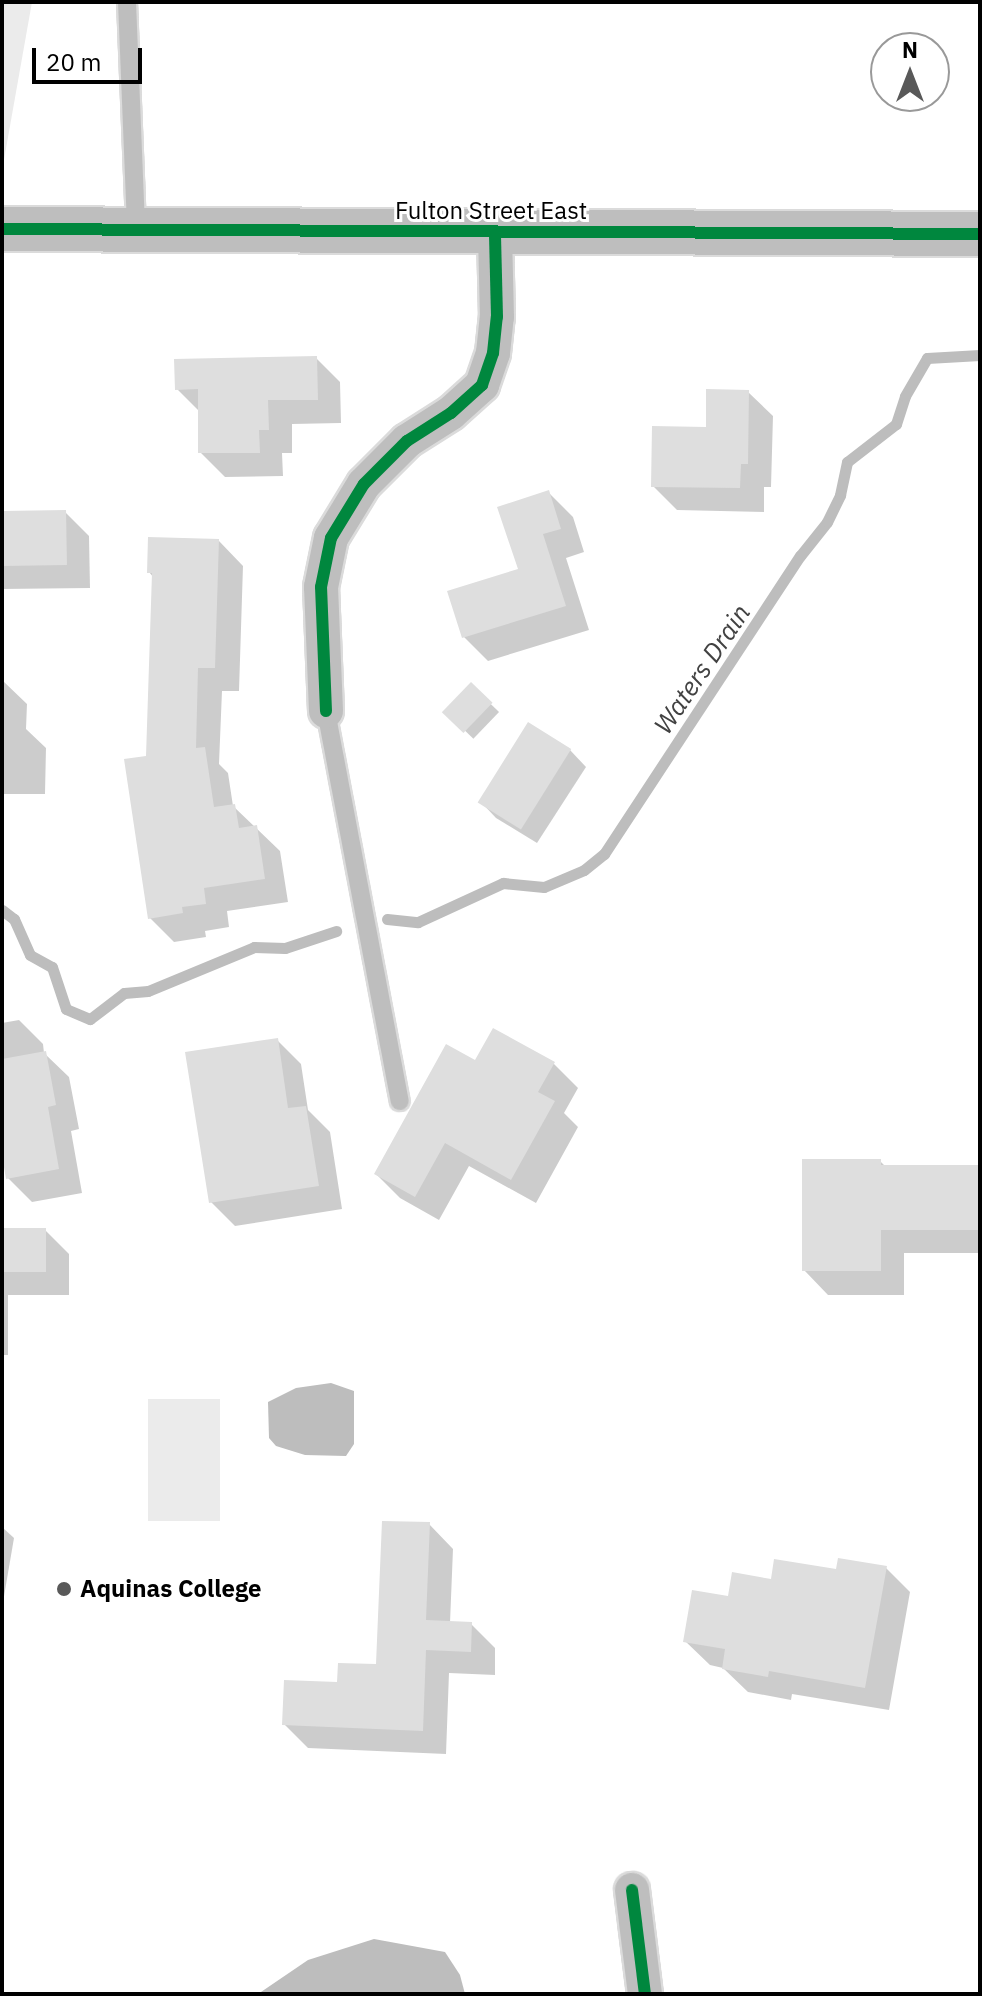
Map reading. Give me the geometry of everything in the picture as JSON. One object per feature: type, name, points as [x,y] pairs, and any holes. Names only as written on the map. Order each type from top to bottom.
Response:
[{"type":"main road","name":"Fulton Street East","points":[[2,229],[980,234]]},
{"type":"street","points":[[326,711],[321,587],[331,538],[364,484],[407,441],[451,413],[482,385],[493,353],[497,317],[495,233]]},
{"type":"street","points":[[632,1890],[645,1994]]},
{"type":"lane","points":[[127,2],[136,229]]},
{"type":"lane","points":[[326,711],[400,1101]]},
{"type":"shaded area","points":[[2,2],[32,2],[2,171]]},
{"type":"shaded area","points":[[331,1383],[354,1391],[354,1444],[346,1456],[305,1455],[276,1446],[269,1438],[268,1402],[296,1388]]},
{"type":"shaded area","points":[[148,1399],[220,1399],[220,1521],[148,1521]]},
{"type":"shaded area","points":[[374,1939],[445,1952],[460,1975],[465,1994],[258,1994],[308,1960]]},
{"type":"building","points":[[317,356],[318,400],[268,400],[269,430],[259,430],[260,453],[198,453],[198,389],[175,390],[174,359]]},
{"type":"building","points":[[706,389],[749,390],[748,464],[741,464],[740,488],[651,487],[652,426],[706,427]]},
{"type":"building","points":[[549,490],[561,529],[543,534],[566,606],[462,638],[447,591],[518,569],[497,507]]},
{"type":"building","points":[[66,510],[67,565],[3,566],[2,511]]},
{"type":"building","points":[[148,537],[219,539],[215,668],[198,668],[196,748],[205,747],[214,807],[235,804],[239,828],[257,825],[265,879],[204,888],[206,904],[182,907],[183,913],[148,919],[124,759],[146,756],[152,573],[147,573]]},
{"type":"building","points":[[471,682],[493,703],[463,733],[442,712]]},
{"type":"building","points":[[528,722],[571,749],[521,830],[478,803]]},
{"type":"building","points":[[493,1028],[555,1062],[538,1092],[555,1101],[511,1180],[445,1143],[415,1197],[374,1174],[446,1044],[475,1060]]},
{"type":"building","points":[[278,1038],[288,1108],[306,1106],[319,1186],[209,1203],[185,1052]]},
{"type":"building","points":[[46,1051],[56,1105],[48,1107],[59,1169],[6,1179],[2,1155],[2,1059]]},
{"type":"building","points":[[802,1159],[881,1159],[881,1165],[980,1165],[980,1230],[881,1230],[881,1271],[802,1271]]},
{"type":"building","points":[[2,1228],[46,1228],[46,1272],[2,1272]]},
{"type":"building","points":[[382,1521],[430,1522],[426,1620],[472,1622],[471,1652],[426,1650],[423,1731],[282,1725],[284,1680],[337,1682],[338,1663],[376,1664]]},
{"type":"building","points":[[838,1558],[887,1566],[865,1688],[769,1671],[768,1677],[722,1669],[725,1649],[683,1642],[692,1590],[728,1596],[732,1572],[771,1579],[774,1559],[836,1569]]},
{"type":"waterway","name":"Waters Drain","points":[[387,919],[418,922],[503,883],[544,887],[584,870],[604,854],[800,556],[827,522],[840,495],[847,462],[896,424],[905,396],[927,358],[980,355]]},
{"type":"waterway","name":"Waters Drain","points":[[2,910],[14,919],[30,955],[52,967],[66,1009],[90,1019],[124,993],[148,991],[254,947],[285,948],[336,931]]},
{"type":"cycle path","points":[[2,229],[980,234]]},
{"type":"cycle path","points":[[326,711],[321,587],[331,538],[364,484],[407,441],[451,413],[482,385],[493,353],[497,317],[495,233]]},
{"type":"cycle path","points":[[632,1890],[645,1994]]},
{"type":"place","name":"Aquinas College","points":[[64,1589]]}]
